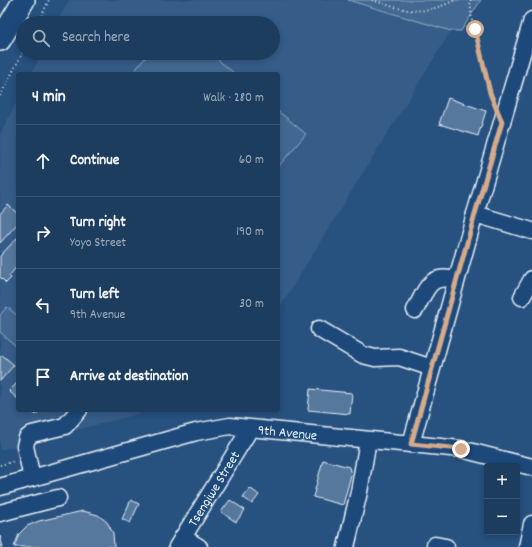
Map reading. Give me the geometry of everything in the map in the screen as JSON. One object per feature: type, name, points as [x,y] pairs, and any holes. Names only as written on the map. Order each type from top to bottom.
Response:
[{"type":"main road","points":[[0,29],[15,0]]},
{"type":"main road","points":[[0,40],[24,0]]},
{"type":"street","points":[[411,444],[456,280],[532,20]]},
{"type":"street","points":[[475,214],[532,231]]},
{"type":"street","points":[[416,310],[427,288],[434,280],[442,277],[456,280]]},
{"type":"street","points":[[522,297],[532,279]]},
{"type":"street","points":[[319,329],[363,356],[375,358],[399,357],[432,368]]},
{"type":"street","points":[[32,478],[25,446],[27,438],[32,434],[65,426],[77,412]]},
{"type":"street","name":"9th Avenue","points":[[0,487],[196,432],[230,426],[461,449],[532,467]]},
{"type":"street","name":"Tsengiwe Street","points":[[180,542],[250,429]]},
{"type":"street","points":[[346,547],[359,492],[368,440]]},
{"type":"street","points":[[0,513],[58,498]]},
{"type":"street","points":[[527,547],[532,524]]},
{"type":"street","points":[[180,542],[199,547]]},
{"type":"path","points":[[41,16],[49,0]]},
{"type":"path","points":[[372,0],[417,12],[442,6],[455,0]]},
{"type":"path","points":[[470,0],[472,21],[490,93],[502,122]]},
{"type":"path","points":[[0,96],[19,60]]},
{"type":"shaded area","points":[[69,0],[348,0],[451,31],[280,307],[280,72],[32,72],[38,60],[280,60],[280,16],[61,16]]},
{"type":"shaded area","points":[[348,0],[481,0],[461,31],[451,31]]},
{"type":"shaded area","points":[[143,60],[218,60],[233,72],[134,72]]},
{"type":"shaded area","points":[[16,103],[16,412],[145,412],[0,450],[0,135]]},
{"type":"shaded area","points":[[280,113],[306,134],[280,165]]},
{"type":"shaded area","points":[[7,307],[16,314],[16,346],[0,332],[0,315]]},
{"type":"building","points":[[448,98],[486,111],[478,136],[439,124]]},
{"type":"building","points":[[8,205],[16,212],[16,225],[0,243],[0,214]]},
{"type":"building","points":[[16,239],[16,267],[9,276],[11,278],[6,283],[0,277],[0,256]]},
{"type":"building","points":[[2,355],[14,365],[0,381],[0,357]]},
{"type":"building","points":[[16,384],[16,397],[9,391]]},
{"type":"building","points":[[310,389],[352,393],[350,414],[308,410]]},
{"type":"building","points":[[323,460],[349,467],[351,475],[343,505],[313,497]]},
{"type":"building","points":[[250,488],[259,495],[252,504],[243,497]]},
{"type":"building","points":[[131,500],[139,504],[130,523],[122,519]]},
{"type":"building","points":[[230,500],[245,510],[236,522],[221,512]]},
{"type":"building","points":[[83,511],[98,515],[107,522],[113,533],[114,547],[14,547],[19,534],[27,526],[39,521]]},
{"type":"building","points":[[0,536],[3,547],[0,547]]},
{"type":"route","points":[[461,449],[411,444],[502,122],[490,93],[475,29]]}]
